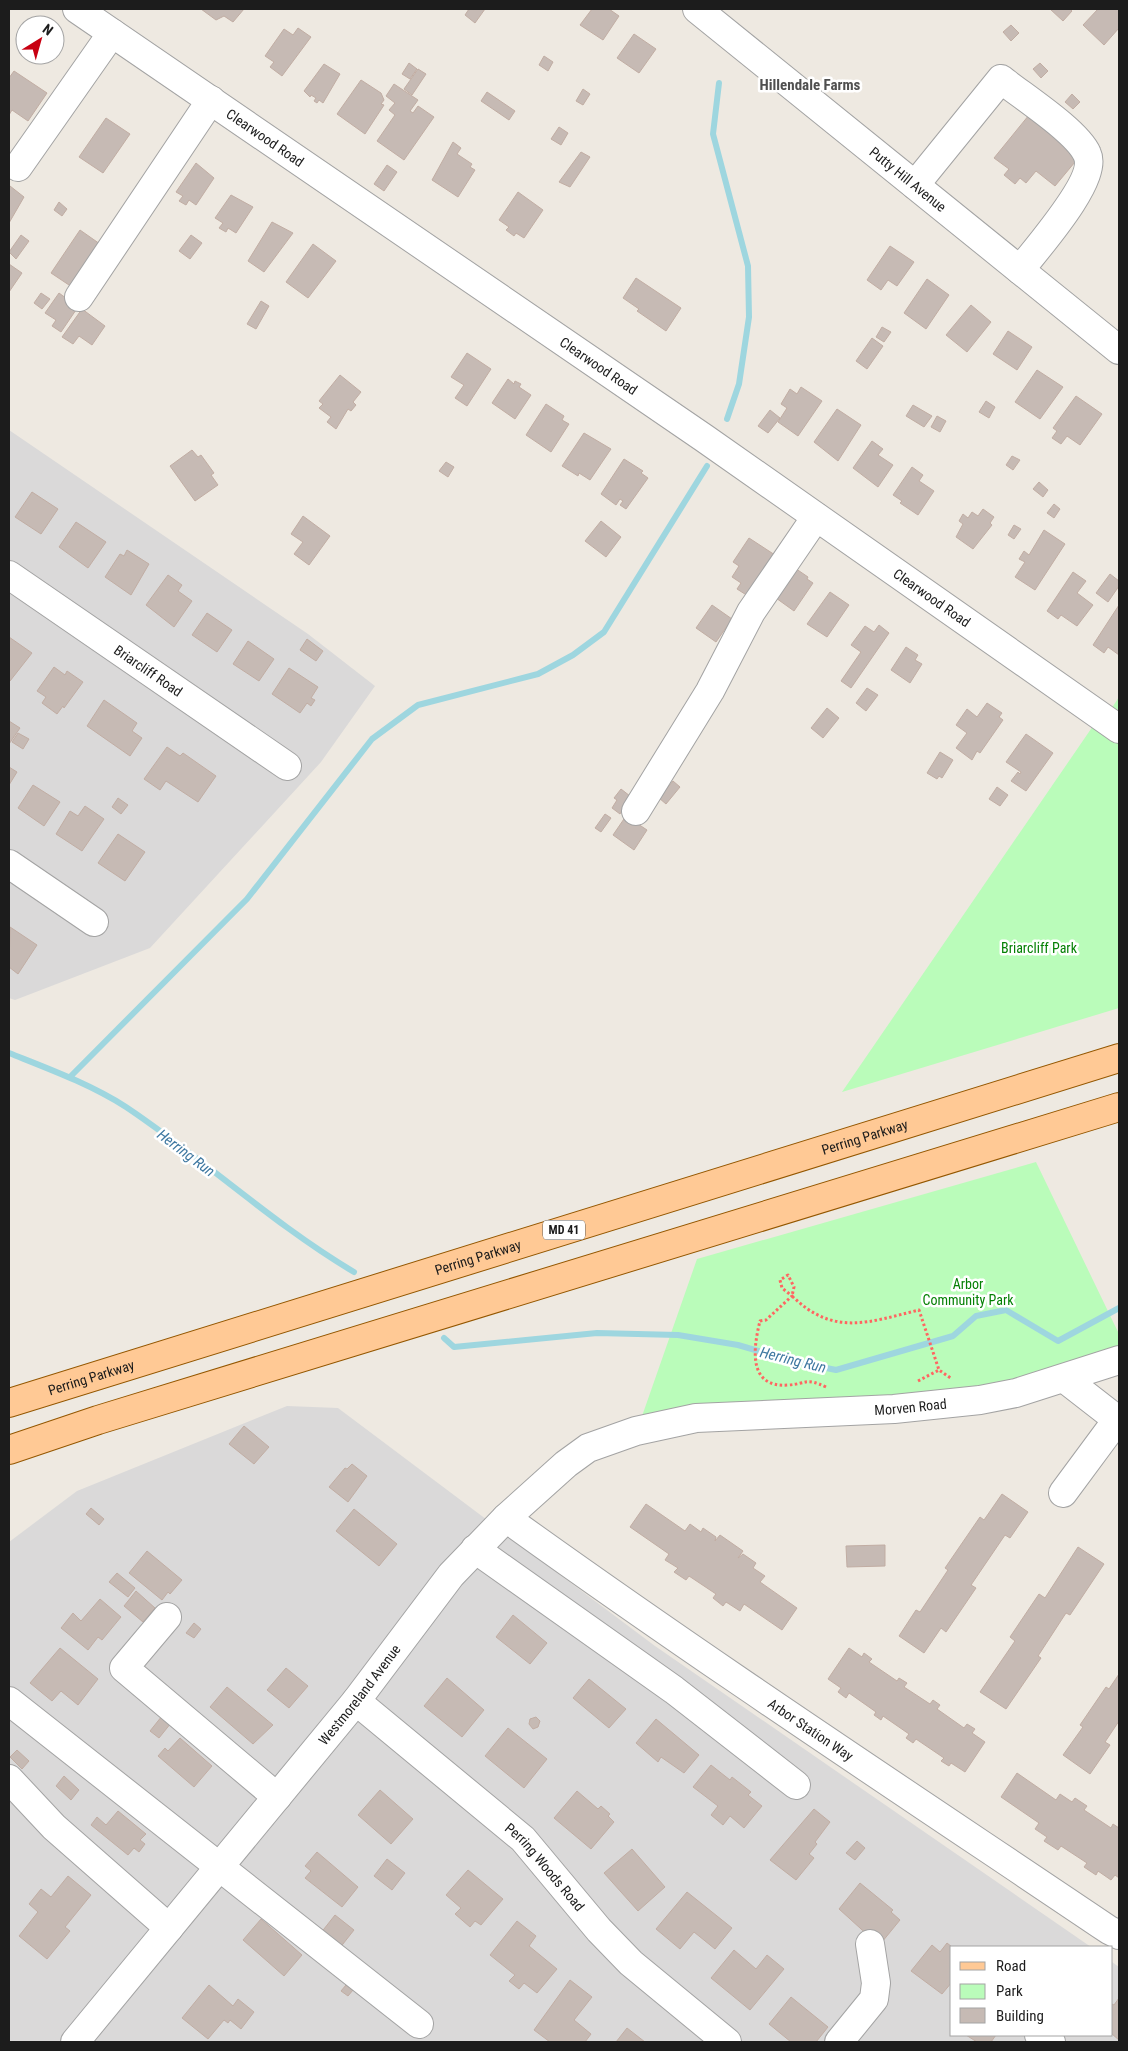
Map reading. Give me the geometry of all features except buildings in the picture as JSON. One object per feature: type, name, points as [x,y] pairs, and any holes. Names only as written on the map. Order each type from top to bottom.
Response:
[{"type":"main road","name":"Perring Parkway","points":[[9,1403],[1119,1058]]},
{"type":"main road","points":[[9,1450],[107,1417],[1119,1107]]},
{"type":"street","name":"Clearwood Road","points":[[77,9],[816,517],[1119,729]]},
{"type":"street","name":"Putty Hill Avenue","points":[[698,9],[1119,350]]},
{"type":"street","points":[[18,168],[112,33]]},
{"type":"street","points":[[915,185],[1001,79],[1071,134],[1088,156],[1089,169],[1081,189],[1020,270]]},
{"type":"street","points":[[79,297],[210,100]]},
{"type":"street","points":[[636,811],[710,691],[751,612],[816,517]]},
{"type":"street","name":"Briarcliff Road","points":[[9,574],[287,766]]},
{"type":"street","points":[[9,864],[94,922]]},
{"type":"street","name":"Morven Road","points":[[696,1418],[894,1409],[948,1404],[1016,1393],[1065,1379],[1119,1360]]},
{"type":"street","points":[[1063,1493],[1118,1421],[1065,1379]]},
{"type":"street","name":"Westmoreland Avenue","points":[[75,2042],[356,1702],[428,1604],[475,1549],[566,1464],[588,1448],[636,1431],[696,1418]]},
{"type":"street","name":"Arbor Station Way","points":[[506,1518],[764,1698],[1108,1930],[1119,1935]]},
{"type":"street","points":[[475,1549],[674,1690],[796,1785]]},
{"type":"street","points":[[167,1617],[124,1668],[277,1797]]},
{"type":"street","points":[[9,1701],[418,2024]]},
{"type":"street","name":"Perring Woods Road","points":[[356,1702],[523,1839],[599,1930],[631,1963],[727,2042]]},
{"type":"street","points":[[9,1779],[54,1827],[170,1928]]},
{"type":"street","points":[[840,2042],[874,1999],[876,1983],[870,1944]]},
{"type":"path","points":[[834,1391],[806,1380],[788,1385],[769,1382],[760,1376],[755,1360],[758,1328],[760,1321],[766,1320],[792,1296],[794,1287],[788,1275],[780,1280],[782,1288],[792,1296],[804,1308],[842,1323],[862,1324],[919,1310],[932,1350]]},
{"type":"path","points":[[910,1384],[939,1370]]},
{"type":"shaded area","points":[[9,430],[308,634],[375,686],[321,762],[150,948],[15,1000],[9,998]]},
{"type":"shaded area","points":[[287,1406],[338,1408],[655,1646],[1090,1946],[950,1946],[950,2036],[1113,2036],[1113,1963],[1119,1967],[1119,2042],[9,2042],[9,1542],[77,1491]]},
{"type":"green space","name":"Briarcliff Park","points":[[1119,697],[1119,1008],[842,1092],[1093,726],[1098,729]]},
{"type":"green space","name":"Arbor Community Park","points":[[1036,1162],[1119,1334],[1119,1350],[993,1398],[641,1419],[697,1259]]},
{"type":"waterway","points":[[719,83],[713,134],[748,266],[749,317],[739,384],[727,419]]},
{"type":"waterway","points":[[70,1077],[247,899],[372,739],[418,705],[538,674],[573,655],[604,632],[707,466]]},
{"type":"waterway","name":"Herring Run","points":[[9,1053],[84,1084],[126,1107],[295,1233],[354,1272]]},
{"type":"waterway","name":"Herring Run","points":[[444,1338],[454,1347],[597,1333],[678,1335],[738,1345],[793,1361],[836,1370],[953,1336],[976,1316],[1006,1310],[1058,1341],[1119,1308]]},
{"type":"district","name":"Hillendale Farms","points":[[810,85]]}]
